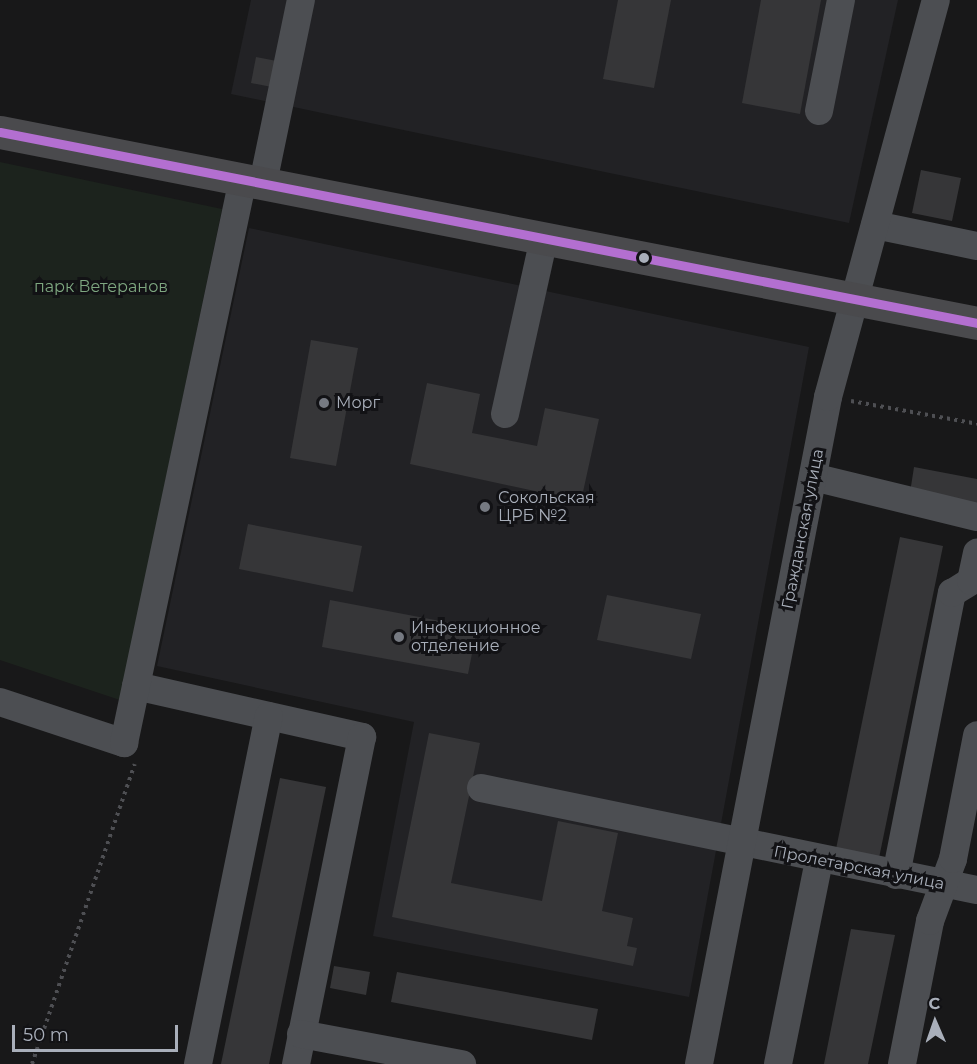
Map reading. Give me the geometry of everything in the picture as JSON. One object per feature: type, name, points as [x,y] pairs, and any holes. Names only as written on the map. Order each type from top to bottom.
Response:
[{"type":"main road","points":[[0,132],[977,322]]},
{"type":"street","points":[[0,702],[124,743],[253,181],[301,0]]},
{"type":"street","points":[[819,111],[841,0]]},
{"type":"street","name":"Гражданская улица","points":[[699,1064],[828,397],[936,0]]},
{"type":"street","points":[[876,225],[977,246]]},
{"type":"street","points":[[505,414],[544,238]]},
{"type":"street","points":[[813,477],[977,517]]},
{"type":"street","points":[[896,875],[952,593],[974,583],[977,553]]},
{"type":"street","points":[[136,686],[362,737],[296,1064]]},
{"type":"street","points":[[198,1064],[268,716]]},
{"type":"street","points":[[902,1064],[942,885],[953,859],[977,735]]},
{"type":"street","name":"Пролетарская улица","points":[[481,788],[741,846],[977,890]]},
{"type":"street","points":[[778,1064],[819,860]]},
{"type":"street","points":[[301,1034],[462,1064]]},
{"type":"path","points":[[828,397],[977,424]]},
{"type":"path","points":[[32,1064],[139,751],[124,743]]},
{"type":"shaded area","points":[[251,0],[898,0],[849,223],[231,94]]},
{"type":"shaded area","name":"Сокольская ЦРБ №2","points":[[249,228],[809,347],[689,997],[373,936],[414,722],[157,666]]},
{"type":"green space","name":"парк Ветеранов","points":[[0,162],[222,209],[120,700],[0,660]]},
{"type":"building","points":[[618,0],[671,0],[654,88],[603,79]]},
{"type":"building","points":[[761,0],[821,0],[800,114],[742,103]]},
{"type":"building","points":[[256,57],[282,62],[277,88],[251,83]]},
{"type":"building","points":[[921,170],[961,178],[952,221],[912,213]]},
{"type":"building","name":"Морг","points":[[311,340],[358,348],[336,466],[290,458]]},
{"type":"building","points":[[427,383],[480,394],[472,433],[537,446],[545,408],[599,419],[581,501],[410,464]]},
{"type":"building","points":[[914,467],[977,479],[977,512],[909,499]]},
{"type":"building","points":[[248,524],[362,546],[353,592],[239,569]]},
{"type":"building","points":[[900,537],[943,546],[878,863],[835,854]]},
{"type":"building","points":[[607,595],[701,614],[691,659],[597,640]]},
{"type":"building","name":"Инфекционное отделение","points":[[330,600],[477,628],[468,674],[322,647]]},
{"type":"building","points":[[429,733],[480,743],[451,883],[542,901],[558,821],[618,833],[602,911],[633,918],[627,946],[637,948],[633,966],[392,917]]},
{"type":"building","points":[[280,778],[326,787],[269,1064],[221,1064]]},
{"type":"building","points":[[851,929],[895,935],[868,1064],[824,1064]]},
{"type":"building","points":[[334,966],[370,972],[366,995],[330,988]]},
{"type":"building","points":[[397,972],[598,1009],[592,1040],[391,1002]]},
{"type":"transit line","points":[[0,132],[977,323]]},
{"type":"place","name":"Морг","points":[[324,403]]},
{"type":"place","name":"Сокольская ЦРБ №2","points":[[485,507]]},
{"type":"place","name":"Инфекционное отделение","points":[[399,637]]}]
